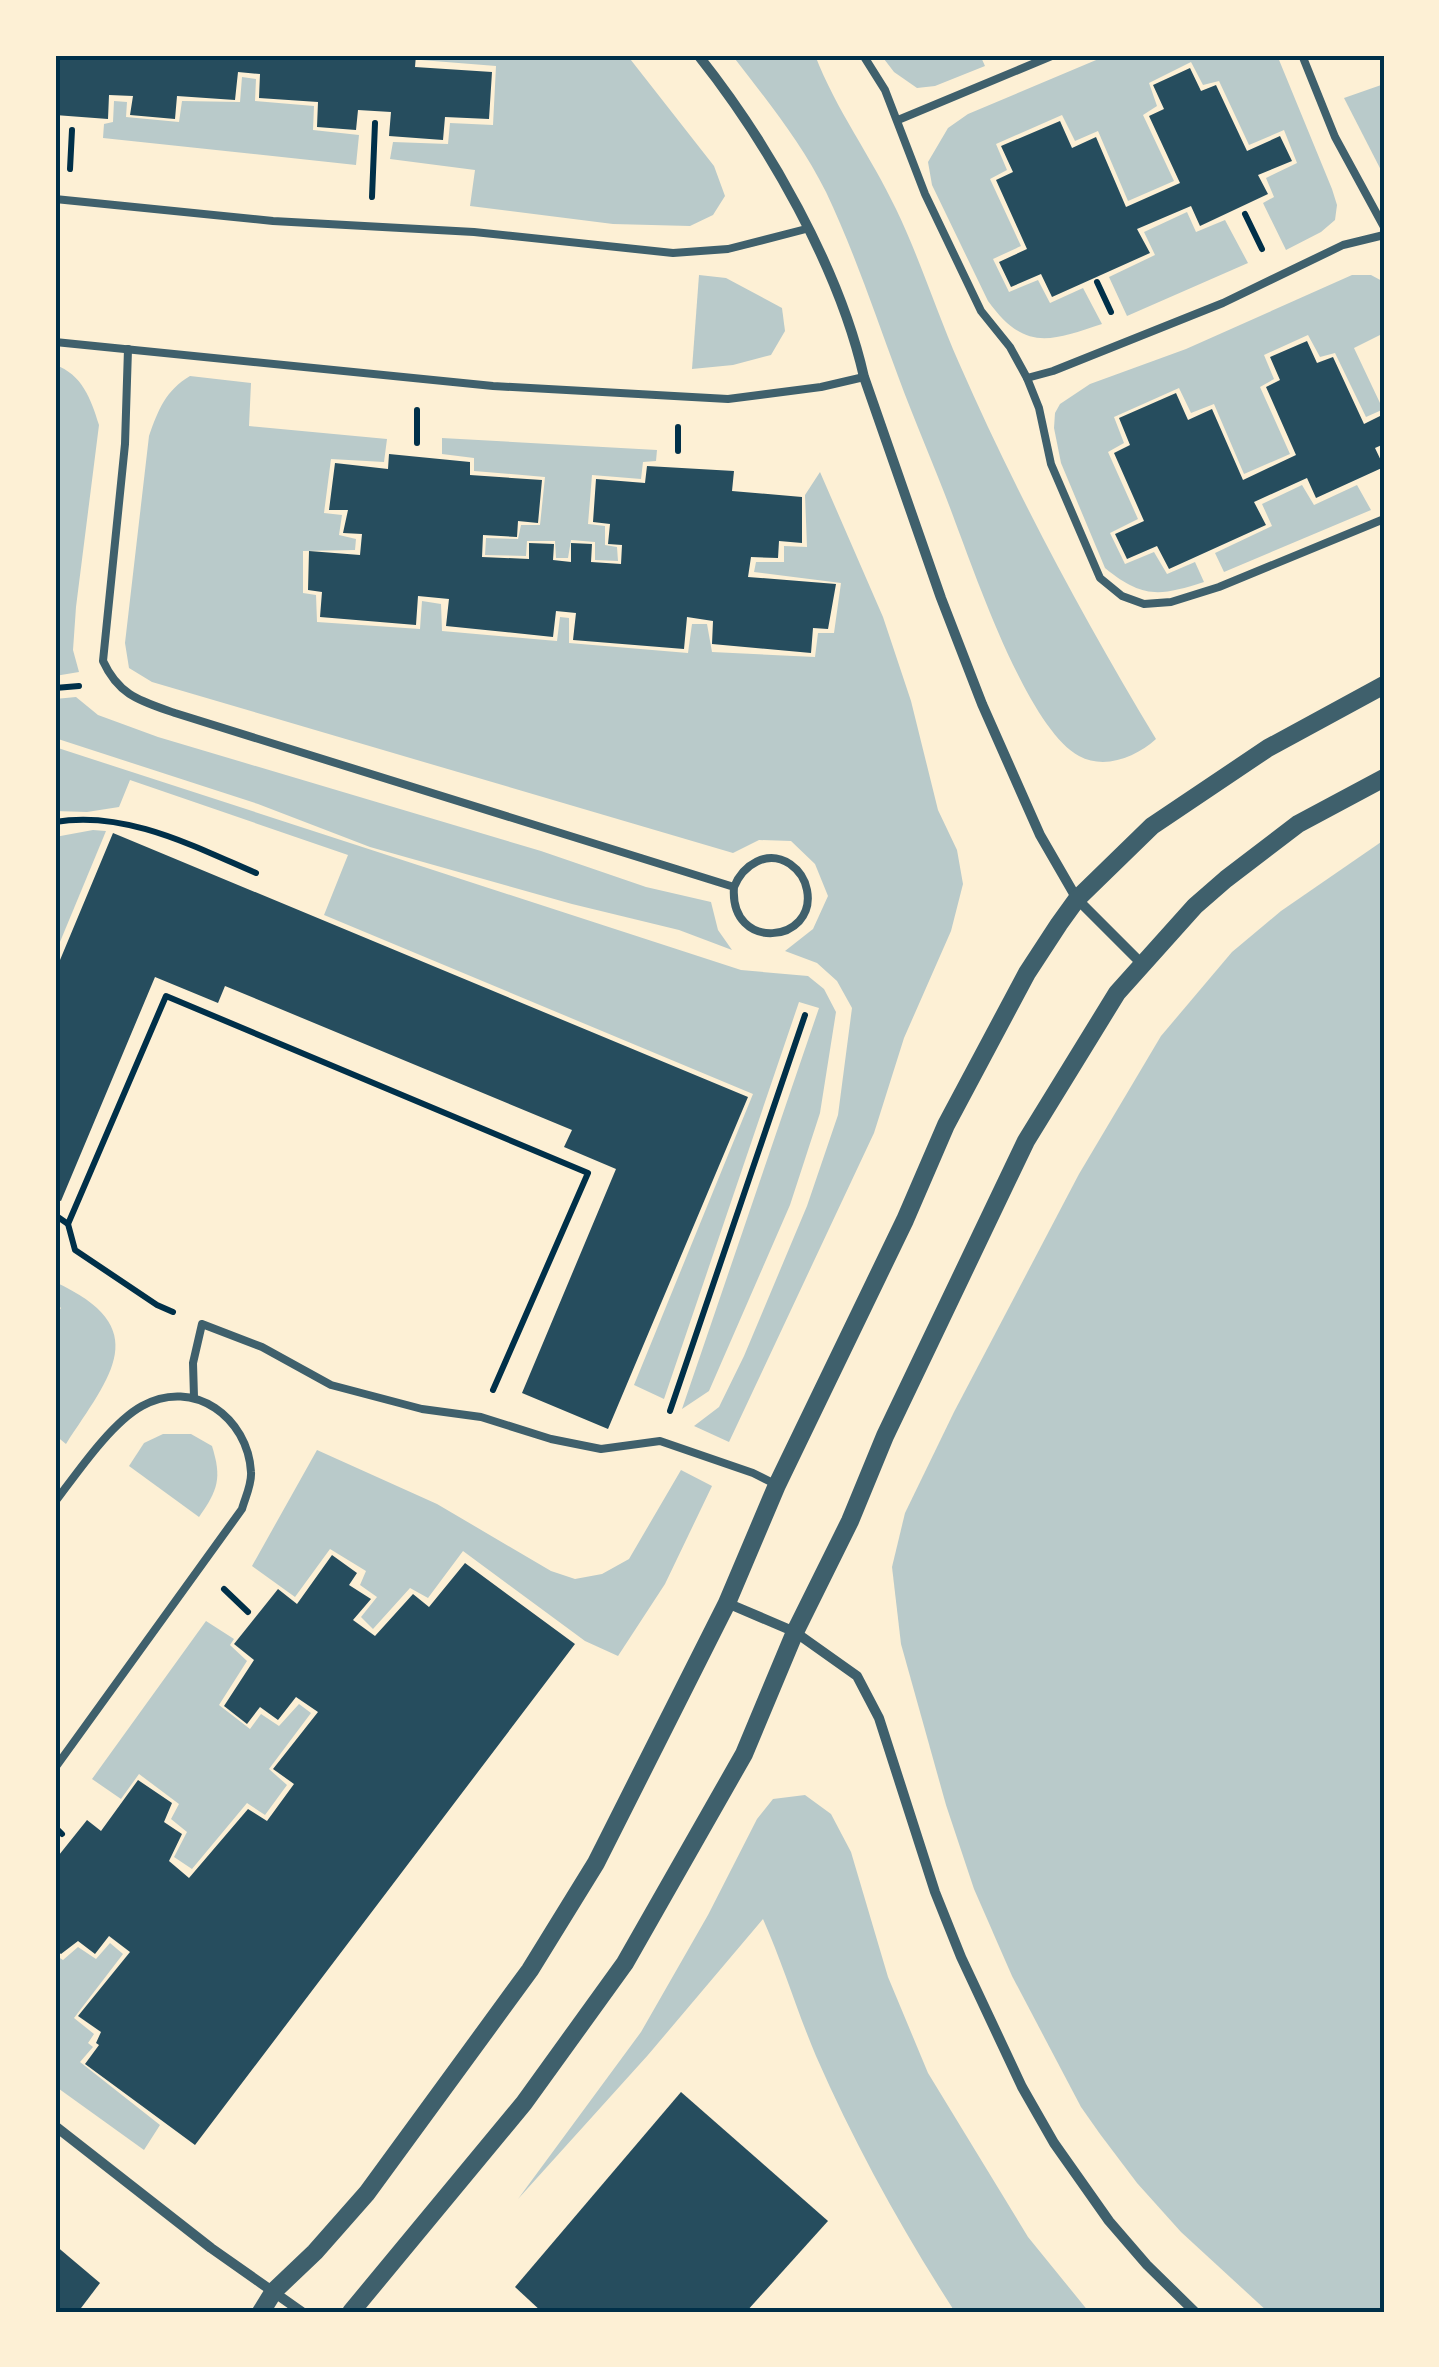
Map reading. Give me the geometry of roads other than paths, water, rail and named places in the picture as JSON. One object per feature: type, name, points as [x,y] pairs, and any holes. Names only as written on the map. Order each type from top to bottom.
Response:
[{"type":"street","points":[[698,55],[780,174],[844,312],[941,598],[982,704],[1040,835],[1077,899],[1141,963]]},
{"type":"street","points":[[261,2312],[274,2291],[367,2194],[530,1970],[596,1863],[727,1603],[946,1125],[1027,973],[1077,899],[1152,826],[1182,804],[1268,748],[1384,685]]},
{"type":"street","points":[[352,2312],[524,2103],[625,1963],[744,1754],[795,1632],[1026,1140],[1117,992],[1195,906],[1284,835],[1384,778]]},
{"type":"street","points":[[727,1603],[795,1632],[857,1676],[879,1718],[935,1892],[1022,2087],[1054,2144],[1109,2221],[1195,2312]]},
{"type":"street","points":[[55,2126],[211,2248],[302,2312]]},
{"type":"lane","points":[[863,55],[898,120],[925,194],[981,311],[1010,347],[1027,378],[1039,408],[1051,464],[1100,578],[1122,596],[1144,604],[1171,602],[1219,587],[1384,520]]},
{"type":"lane","points":[[898,120],[1054,55]]},
{"type":"lane","points":[[1027,378],[1223,303],[1343,246],[1384,231],[1335,136],[1302,55]]},
{"type":"lane","points":[[55,199],[203,215],[474,232],[673,254],[728,250],[806,228]]},
{"type":"lane","points":[[55,342],[493,386],[728,399],[821,387],[864,377]]},
{"type":"lane","points":[[128,349],[125,444],[103,661],[112,682],[136,699],[175,713],[734,887]]},
{"type":"lane","points":[[763,859],[786,861],[802,874],[807,886],[807,907],[790,929],[780,933],[758,932],[740,919],[735,910],[734,887],[751,864],[763,859]]},
{"type":"lane","points":[[194,1398],[192,1363],[202,1324],[262,1348],[331,1385],[422,1409],[481,1417],[551,1439],[601,1449],[660,1441],[778,1485]]},
{"type":"lane","points":[[55,1502],[116,1428],[142,1406],[170,1397],[194,1398],[222,1410],[243,1436],[252,1475],[242,1509],[55,1768]]}]
